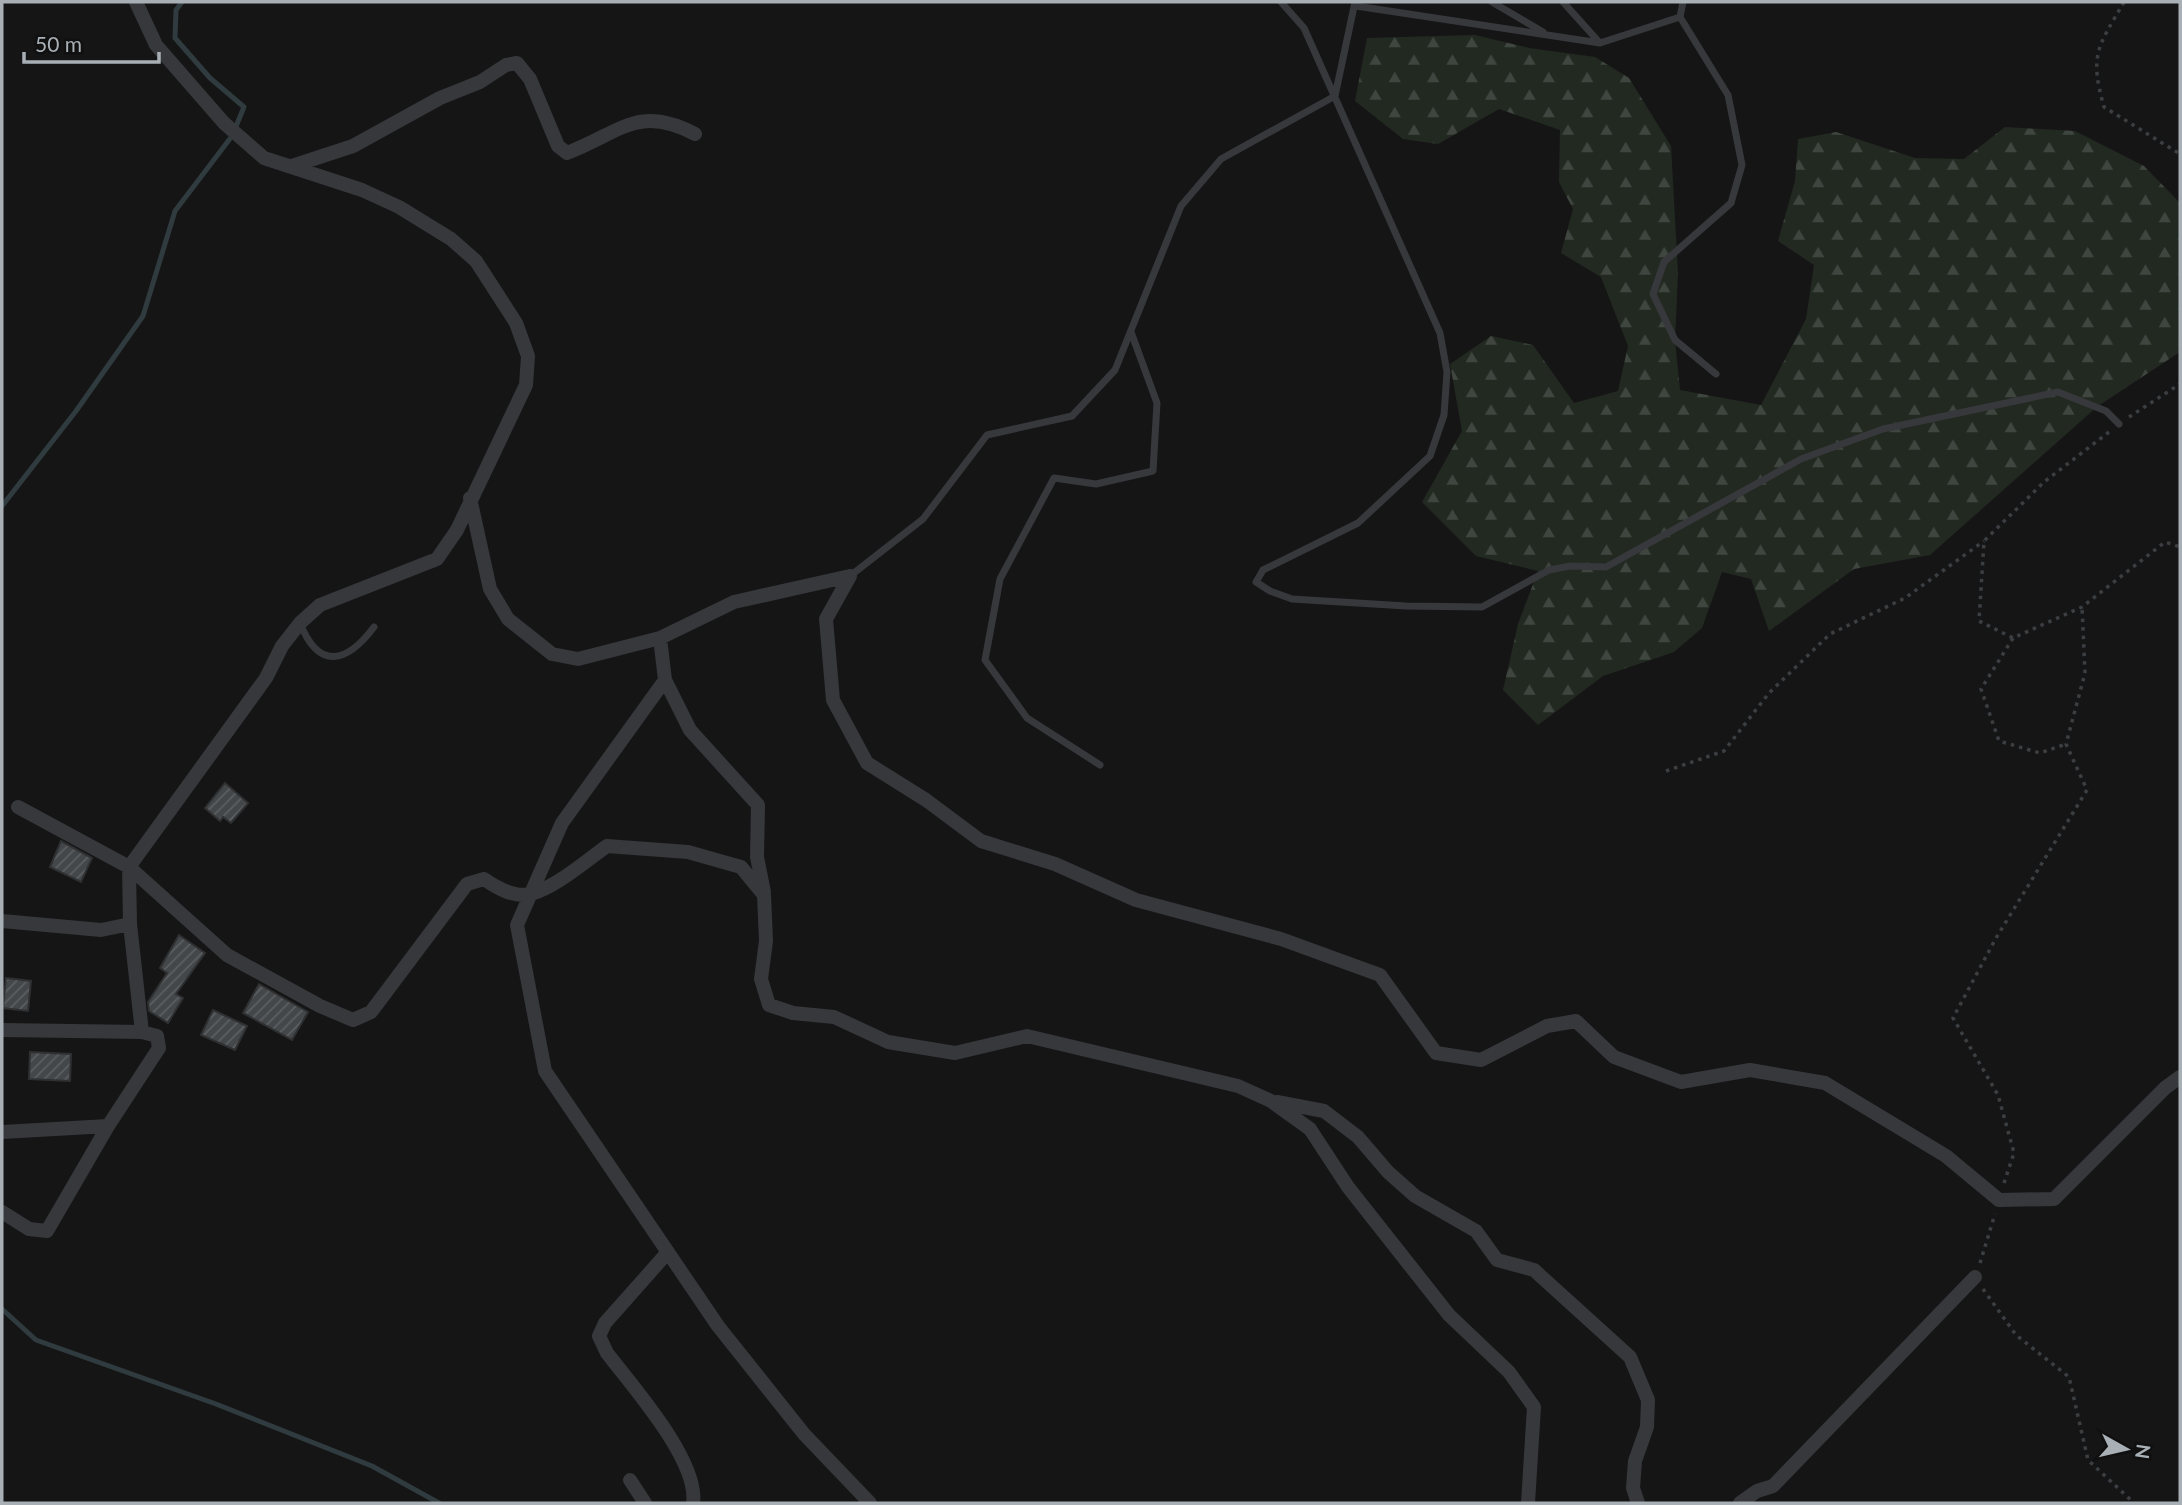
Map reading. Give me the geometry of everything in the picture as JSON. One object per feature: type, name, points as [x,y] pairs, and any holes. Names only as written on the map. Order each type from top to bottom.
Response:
[{"type":"street","points":[[136,2],[156,45],[224,123],[264,159],[362,190],[399,207],[451,239],[477,261],[516,323],[528,356],[526,386],[470,498],[457,530],[437,559],[320,605],[300,623],[282,646],[266,678],[129,867],[130,924],[142,1032]]},
{"type":"street","points":[[292,166],[354,146],[440,98],[480,82],[506,65],[517,63],[530,79],[558,146],[567,153],[633,122],[658,119],[695,134]]},
{"type":"street","points":[[470,498],[491,589],[508,618],[552,654],[578,659],[660,638],[734,602],[850,576]]},
{"type":"street","points":[[850,576],[826,619],[832,700],[867,764],[926,800],[981,841],[1055,864],[1136,900],[1281,939],[1380,975],[1436,1054],[1481,1060],[1548,1026],[1576,1021],[1614,1057],[1681,1082],[1750,1070],[1825,1083],[1946,1156],[1998,1200],[2054,1199],[2165,1088],[2180,1077]]},
{"type":"street","points":[[660,638],[665,680],[690,730],[758,805],[757,857],[764,895],[766,941],[761,979],[769,1006],[793,1013],[834,1017],[888,1042],[955,1052],[1027,1036],[1238,1086],[1270,1101],[1310,1129],[1348,1187],[1449,1315],[1509,1372],[1534,1407],[1528,1503]]},
{"type":"street","points":[[665,680],[562,823],[517,925],[545,1071],[718,1326],[804,1434],[870,1503]]},
{"type":"street","points":[[18,807],[129,867],[227,955],[320,1006],[353,1020],[371,1012],[467,884],[484,879],[502,891],[530,894],[568,874],[607,846],[688,852],[741,867],[764,895]]},
{"type":"street","points":[[2,921],[101,930],[130,924]]},
{"type":"street","points":[[2,1031],[142,1032],[157,1036],[159,1048],[108,1126],[47,1231],[29,1229],[2,1212]]},
{"type":"street","points":[[1270,1101],[1324,1111],[1358,1137],[1388,1172],[1415,1196],[1476,1231],[1497,1260],[1534,1270],[1630,1357],[1648,1400],[1647,1427],[1635,1461],[1633,1488],[1638,1503]]},
{"type":"street","points":[[2,1132],[108,1126]]},
{"type":"street","points":[[668,1252],[605,1323],[599,1336],[607,1353],[675,1444],[695,1492],[693,1503]]},
{"type":"street","points":[[1740,1503],[1757,1491],[1773,1486],[1975,1277]]},
{"type":"street","points":[[630,1480],[645,1503]]},
{"type":"lane","points":[[1281,2],[1304,27],[1335,96],[1440,333],[1447,372],[1444,415],[1430,456],[1358,523],[1263,570],[1256,582],[1270,591],[1293,599],[1317,601],[1482,607],[1549,570],[1570,566],[1606,567],[1801,459],[1884,429],[2058,392],[2106,411],[2119,424]]},
{"type":"lane","points":[[1492,2],[1546,34]]},
{"type":"lane","points":[[1563,2],[1600,43]]},
{"type":"lane","points":[[1683,2],[1680,17],[1728,95],[1742,165],[1731,203],[1664,262],[1653,294],[1675,340],[1716,374]]},
{"type":"lane","points":[[850,576],[923,519],[986,435],[1072,416],[1115,370],[1181,206],[1222,159],[1335,96],[1356,4],[1600,43],[1680,17]]},
{"type":"lane","points":[[1100,765],[1027,718],[985,660],[1000,579],[1054,478],[1096,484],[1153,471],[1157,403],[1131,331]]},
{"type":"lane","points":[[300,623],[307,641],[319,653],[340,658],[358,649],[374,627]]},
{"type":"path","points":[[2124,2],[2096,50],[2095,77],[2104,107],[2180,153]]},
{"type":"path","points":[[1666,771],[1724,751],[1769,693],[1830,634],[1905,598],[1984,541],[2044,482],[2119,424],[2180,384]]},
{"type":"path","points":[[1984,541],[1979,621],[2013,638]]},
{"type":"path","points":[[2066,744],[2040,753],[1999,741],[1981,689],[2013,638],[2082,607],[2165,542],[2180,547]]},
{"type":"path","points":[[2082,607],[2085,673],[2066,744],[2087,790],[1996,938],[1953,1018],[1998,1095],[2014,1153],[1975,1277],[2016,1335],[2069,1377],[2088,1460],[2134,1503]]},
{"type":"green space","points":[[1475,35],[1529,48],[1595,57],[1629,78],[1671,146],[1678,273],[1675,340],[1680,390],[1761,405],[1806,319],[1814,265],[1778,241],[1795,181],[1798,139],[1836,132],[1915,158],[1964,159],[2005,127],[2075,131],[2144,166],[2180,203],[2180,352],[2098,406],[1930,555],[1854,569],[1769,631],[1751,579],[1722,572],[1702,628],[1674,652],[1603,676],[1538,725],[1503,690],[1518,624],[1538,571],[1476,556],[1422,502],[1462,431],[1450,364],[1491,336],[1533,345],[1574,403],[1618,391],[1628,346],[1601,277],[1561,253],[1573,209],[1559,182],[1560,130],[1499,109],[1438,144],[1403,139],[1355,101],[1367,38]]},
{"type":"building","points":[[225,783],[248,803],[231,823],[223,817],[220,821],[205,808]]},
{"type":"building","points":[[61,841],[92,858],[81,882],[50,867]]},
{"type":"building","points":[[179,935],[205,953],[176,994],[183,998],[168,1023],[149,1011],[148,1002],[167,973],[160,968]]},
{"type":"building","points":[[6,978],[31,981],[28,1011],[3,1008]]},
{"type":"building","points":[[259,984],[308,1012],[292,1040],[243,1013]]},
{"type":"building","points":[[213,1010],[247,1026],[235,1050],[201,1035]]},
{"type":"building","points":[[30,1052],[71,1054],[70,1081],[29,1079]]},
{"type":"waterway","points":[[2,506],[76,411],[143,316],[175,211],[232,136],[244,107],[210,78],[175,38],[176,10],[182,2]]},
{"type":"waterway","points":[[2,1309],[36,1340],[216,1404],[372,1466],[439,1503]]}]
